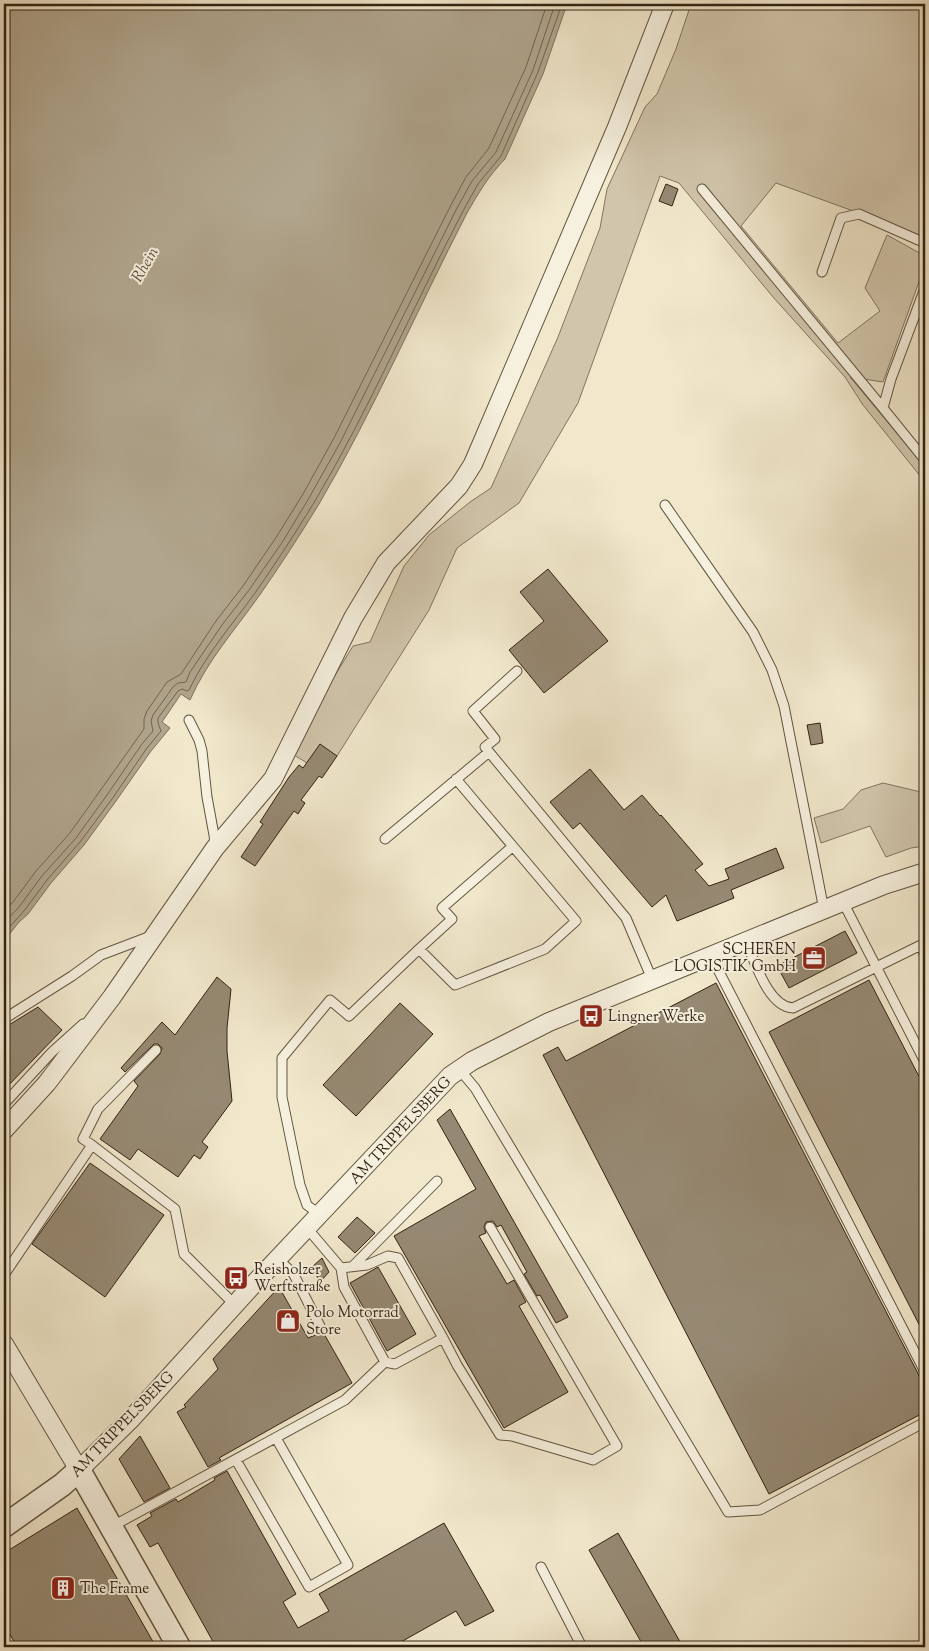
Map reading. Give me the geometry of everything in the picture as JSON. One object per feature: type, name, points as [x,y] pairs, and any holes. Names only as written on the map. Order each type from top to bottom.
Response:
[{"type":"street","points":[[4,1130],[47,1083],[112,997],[215,848],[273,779],[353,618],[386,563],[459,486],[473,464],[617,126],[665,4]]},
{"type":"street","name":"AM TRIPPELSBERG","points":[[4,1526],[57,1489],[132,1418],[234,1304],[450,1076],[472,1061],[549,1022],[884,885],[925,872]]},
{"type":"street","points":[[4,1344],[79,1470],[179,1647]]},
{"type":"lane","points":[[702,189],[925,460]]},
{"type":"lane","points":[[822,272],[841,218],[859,214],[925,243]]},
{"type":"lane","points":[[882,408],[925,288]]},
{"type":"lane","points":[[665,505],[754,632],[772,670],[784,706],[824,910]]},
{"type":"lane","points":[[518,671],[474,711],[495,739],[485,747],[626,918],[652,979]]},
{"type":"lane","points":[[189,720],[202,751],[215,848]]},
{"type":"lane","points":[[385,839],[489,752]]},
{"type":"lane","points":[[419,949],[455,985],[545,949],[576,921],[456,779]]},
{"type":"lane","points":[[320,1215],[307,1204],[300,1185],[282,1097],[282,1058],[330,1000],[349,1016],[452,919],[442,908],[512,847]]},
{"type":"lane","points":[[843,902],[925,1062]]},
{"type":"lane","points":[[4,1019],[72,976],[101,955],[154,935]]},
{"type":"lane","points":[[746,942],[774,999],[789,1008],[793,1008],[921,945],[925,956]]},
{"type":"lane","points":[[711,956],[925,1372]]},
{"type":"lane","points":[[4,1104],[52,1052],[112,997]]},
{"type":"lane","points":[[156,1050],[98,1109],[83,1139],[175,1209],[184,1254],[234,1304]]},
{"type":"lane","points":[[460,1069],[475,1088],[728,1512],[760,1510],[925,1422]]},
{"type":"lane","points":[[6,1272],[92,1145]]},
{"type":"lane","points":[[353,1266],[437,1181]]},
{"type":"lane","points":[[340,1268],[367,1265],[388,1256],[398,1258],[500,1435],[512,1436],[593,1460],[616,1446],[490,1227]]},
{"type":"lane","points":[[307,1228],[340,1268],[344,1287],[385,1362]]},
{"type":"lane","points":[[277,1259],[293,1273],[320,1326]]},
{"type":"lane","points":[[385,1362],[395,1364],[443,1338]]},
{"type":"lane","points":[[111,1527],[346,1400],[385,1362]]},
{"type":"lane","points":[[236,1460],[309,1587],[348,1566],[276,1438]]},
{"type":"lane","points":[[541,1567],[582,1647]]},
{"type":"shaded area","points":[[691,4],[925,4],[925,237],[776,183],[741,226],[838,343],[880,311],[865,288],[887,235],[925,256],[925,265],[883,382],[850,377],[925,467],[925,482],[863,405],[845,377],[773,297],[679,183],[660,176],[578,403],[519,503],[457,548],[429,610],[337,756],[307,763],[294,755],[334,677],[353,646],[370,642],[404,566],[429,535],[470,502],[491,488],[558,337],[600,228],[607,189],[645,107],[657,94],[676,49]]},
{"type":"shaded area","points":[[883,783],[921,792],[925,791],[925,846],[911,848],[886,857],[870,826],[821,843],[814,818],[843,809],[861,790]]},
{"type":"water","name":"Rhein","points":[[4,4],[567,4],[543,74],[505,159],[489,178],[467,213],[377,396],[319,504],[267,585],[213,659],[190,700],[181,694],[162,722],[170,728],[151,751],[84,845],[4,941]]},
{"type":"building","points":[[666,184],[678,189],[672,206],[659,201]]},
{"type":"building","points":[[548,569],[608,641],[544,693],[509,650],[544,621],[520,592]]},
{"type":"building","points":[[820,723],[823,743],[811,745],[807,725]]},
{"type":"building","points":[[320,744],[337,756],[322,778],[319,776],[301,800],[305,803],[298,814],[294,811],[255,866],[241,857],[263,824],[260,822],[289,777],[299,765],[303,768]]},
{"type":"building","points":[[590,769],[624,810],[642,795],[703,864],[695,870],[709,886],[729,879],[725,869],[776,848],[784,868],[731,890],[734,898],[677,921],[666,895],[652,907],[580,823],[573,829],[550,802]]},
{"type":"building","points":[[845,931],[857,953],[789,988],[777,966]]},
{"type":"building","points":[[217,977],[231,989],[227,1051],[232,1101],[202,1142],[208,1147],[200,1159],[194,1155],[178,1177],[138,1149],[130,1160],[100,1139],[138,1086],[134,1081],[160,1054],[162,1048],[158,1044],[154,1044],[125,1072],[121,1068],[162,1022],[175,1035]]},
{"type":"building","points":[[869,980],[925,1088],[925,1336],[769,1032]]},
{"type":"building","points":[[716,983],[925,1387],[925,1412],[769,1494],[543,1055],[558,1047],[566,1061]]},
{"type":"building","points":[[400,1003],[433,1034],[356,1116],[323,1085]]},
{"type":"building","points":[[38,1007],[62,1030],[4,1090],[4,1028]]},
{"type":"building","points":[[450,1109],[568,1317],[556,1323],[540,1295],[537,1296],[524,1274],[527,1272],[501,1225],[497,1227],[493,1221],[486,1222],[484,1227],[486,1233],[479,1236],[507,1284],[514,1280],[526,1302],[519,1306],[568,1392],[504,1428],[394,1236],[476,1189],[437,1120]]},
{"type":"building","points":[[90,1163],[164,1215],[105,1297],[32,1244]]},
{"type":"building","points":[[357,1217],[375,1233],[355,1253],[338,1237]]},
{"type":"building","points":[[322,1258],[329,1272],[320,1282],[312,1267]]},
{"type":"building","points":[[378,1267],[416,1334],[387,1351],[350,1283]]},
{"type":"building","points":[[279,1287],[292,1310],[279,1323],[295,1315],[308,1338],[323,1332],[352,1383],[219,1458],[221,1460],[208,1467],[177,1412],[186,1407],[184,1405],[218,1369],[213,1359]]},
{"type":"building","points":[[140,1436],[170,1488],[144,1502],[119,1459]]},
{"type":"building","points":[[227,1471],[296,1594],[283,1602],[298,1628],[329,1611],[319,1594],[444,1523],[494,1611],[465,1626],[456,1611],[392,1647],[216,1647],[158,1543],[150,1547],[137,1525],[152,1516],[150,1513],[176,1499],[178,1502]]},
{"type":"building","name":"The Frame","points":[[77,1508],[156,1647],[17,1647],[4,1624],[4,1553]]},
{"type":"building","points":[[618,1533],[683,1647],[644,1647],[589,1550]]},
{"type":"place","name":"SCHEREN LOGISTIK GmbH","points":[[814,958]]},
{"type":"place","name":"Lingner Werke","points":[[591,1016]]},
{"type":"place","name":"Reisholzer Werftstraße","points":[[236,1278]]},
{"type":"place","name":"Polo Motorrad Store","points":[[288,1321]]},
{"type":"place","name":"The Frame","points":[[63,1588]]}]
